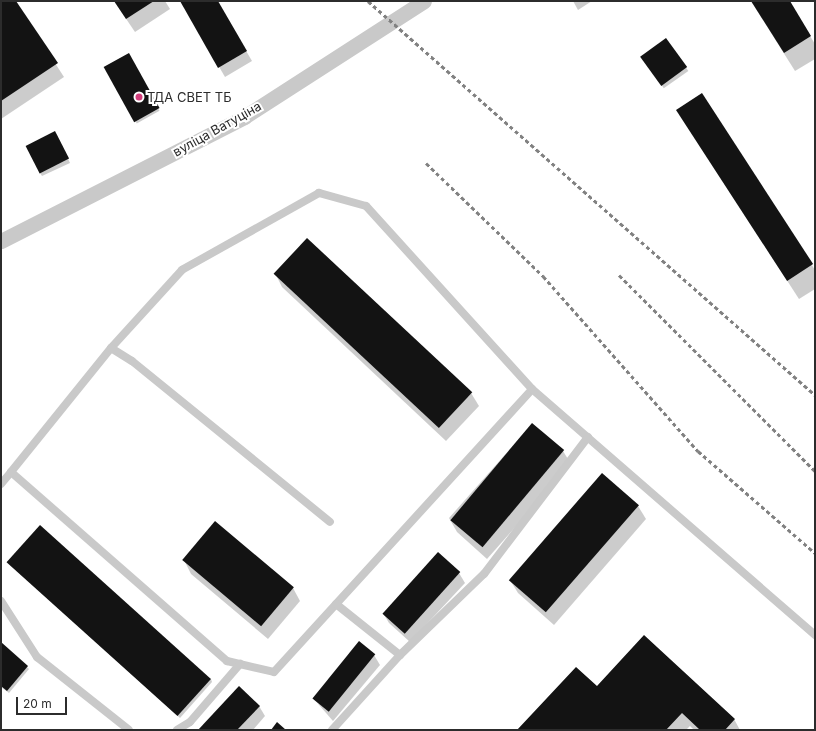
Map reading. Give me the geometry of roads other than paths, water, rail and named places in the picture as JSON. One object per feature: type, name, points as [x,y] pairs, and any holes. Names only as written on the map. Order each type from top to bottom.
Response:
[{"type":"street","name":"вуліца Ватуціна","points":[[1,241],[244,117],[424,1]]},
{"type":"lane","points":[[1,484],[111,348],[182,270],[320,194],[366,206],[532,389],[815,635]]},
{"type":"lane","points":[[111,348],[132,361],[330,522]]},
{"type":"lane","points":[[11,472],[227,660],[274,672],[532,389]]},
{"type":"lane","points":[[332,730],[400,655],[484,574],[588,437]]},
{"type":"lane","points":[[1,600],[37,657],[129,730]]},
{"type":"lane","points":[[336,604],[400,655]]},
{"type":"lane","points":[[177,730],[190,722],[240,664]]},
{"type":"railway","points":[[368,1],[815,395]]},
{"type":"railway","points":[[426,163],[543,276],[698,451],[815,553]]},
{"type":"railway","points":[[619,275],[815,471]]},
{"type":"place","name":"ТДА СВЕТ ТБ","points":[[139,97]]}]
